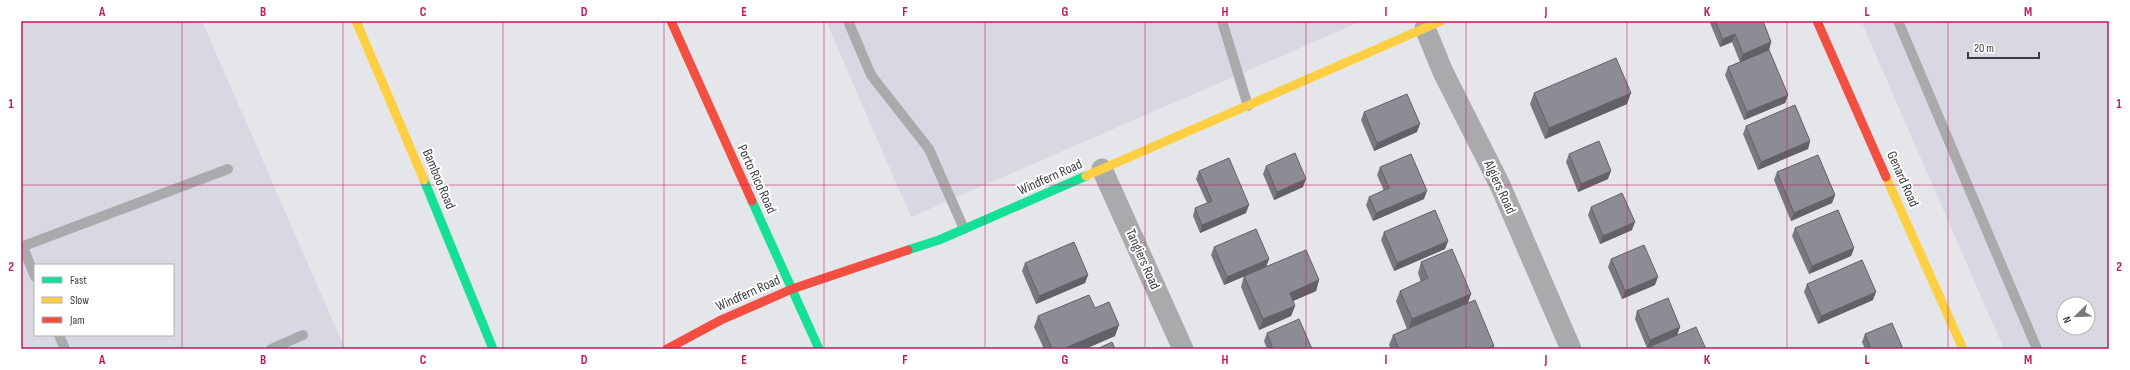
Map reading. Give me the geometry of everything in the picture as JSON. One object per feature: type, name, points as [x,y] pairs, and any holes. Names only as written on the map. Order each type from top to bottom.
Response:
[{"type":"street","name":"Bamboo Road","points":[[356,21],[434,204],[493,349]]},
{"type":"street","name":"Porto Rico Road","points":[[672,21],[819,349]]},
{"type":"street","name":"Genard Road","points":[[1817,21],[1962,349]]},
{"type":"street","name":"Windfern Road","points":[[667,349],[721,320],[792,289],[940,240],[1433,24]]},
{"type":"street","name":"Algiers Road","points":[[1433,24],[1443,72],[1500,185],[1571,349]]},
{"type":"street","name":"Tangiers Road","points":[[1102,169],[1183,349]]},
{"type":"lane","points":[[848,21],[871,75],[929,149],[964,229]]},
{"type":"lane","points":[[1222,21],[1248,106]]},
{"type":"lane","points":[[1898,21],[2037,349]]},
{"type":"lane","points":[[34,275],[22,247],[228,169]]},
{"type":"lane","points":[[271,349],[303,335]]},
{"type":"lane","points":[[59,336],[65,349]]},
{"type":"shaded area","points":[[21,21],[202,21],[345,349],[21,349]]},
{"type":"shaded area","points":[[826,21],[1362,21],[911,217]]},
{"type":"shaded area","points":[[1861,21],[2109,21],[2109,349],[2004,349]]},
{"type":"building","points":[[1715,21],[1763,21],[1771,42],[1743,54],[1735,34],[1723,39]]},
{"type":"building","points":[[1769,50],[1788,95],[1747,112],[1728,67]]},
{"type":"building","points":[[1616,58],[1631,93],[1549,128],[1534,93]]},
{"type":"building","points":[[1407,94],[1420,124],[1377,143],[1364,112]]},
{"type":"building","points":[[1795,105],[1810,141],[1761,162],[1746,126]]},
{"type":"building","points":[[1599,141],[1611,171],[1581,184],[1569,154]]},
{"type":"building","points":[[1295,153],[1306,179],[1277,192],[1266,166]]},
{"type":"building","points":[[1411,154],[1427,191],[1376,213],[1369,197],[1389,188],[1380,167]]},
{"type":"building","points":[[1818,155],[1835,195],[1794,213],[1777,172]]},
{"type":"building","points":[[1229,158],[1249,205],[1202,225],[1195,208],[1212,201],[1199,171]]},
{"type":"building","points":[[1622,193],[1635,222],[1603,236],[1591,207]]},
{"type":"building","points":[[1435,210],[1448,241],[1397,263],[1384,232]]},
{"type":"building","points":[[1838,210],[1854,248],[1812,266],[1795,228]]},
{"type":"building","points":[[1256,229],[1269,259],[1227,277],[1214,247]]},
{"type":"building","points":[[1074,242],[1088,275],[1039,296],[1025,263]]},
{"type":"building","points":[[1644,245],[1658,277],[1625,291],[1611,259]]},
{"type":"building","points":[[1452,249],[1471,294],[1412,319],[1400,291],[1428,278],[1421,262]]},
{"type":"building","points":[[1306,250],[1319,280],[1290,293],[1295,306],[1263,319],[1244,276]]},
{"type":"building","points":[[1862,260],[1876,292],[1821,316],[1807,284]]},
{"type":"building","points":[[1089,295],[1095,308],[1109,302],[1119,325],[1063,349],[1052,349],[1038,316]]},
{"type":"building","points":[[1668,298],[1680,327],[1650,340],[1637,311]]},
{"type":"building","points":[[1475,300],[1494,346],[1487,349],[1399,349],[1393,335]]},
{"type":"building","points":[[1299,319],[1312,349],[1273,349],[1267,333]]},
{"type":"building","points":[[1892,323],[1903,349],[1871,349],[1865,334]]},
{"type":"building","points":[[1696,327],[1706,349],[1650,349],[1649,347]]},
{"type":"building","points":[[1112,342],[1115,349],[1097,349]]},
{"type":"traffic: fast","points":[[908,250],[939,240],[1086,176]]},
{"type":"traffic: fast","points":[[424,180],[493,349]]},
{"type":"traffic: fast","points":[[752,201],[819,349]]},
{"type":"traffic: slow","points":[[356,21],[424,180]]},
{"type":"traffic: slow","points":[[1086,176],[1441,21]]},
{"type":"traffic: slow","points":[[1886,177],[1963,349]]},
{"type":"traffic: jam","points":[[671,21],[752,201]]},
{"type":"traffic: jam","points":[[1817,21],[1886,177]]},
{"type":"traffic: jam","points":[[667,349],[721,320],[792,289],[908,250]]}]
